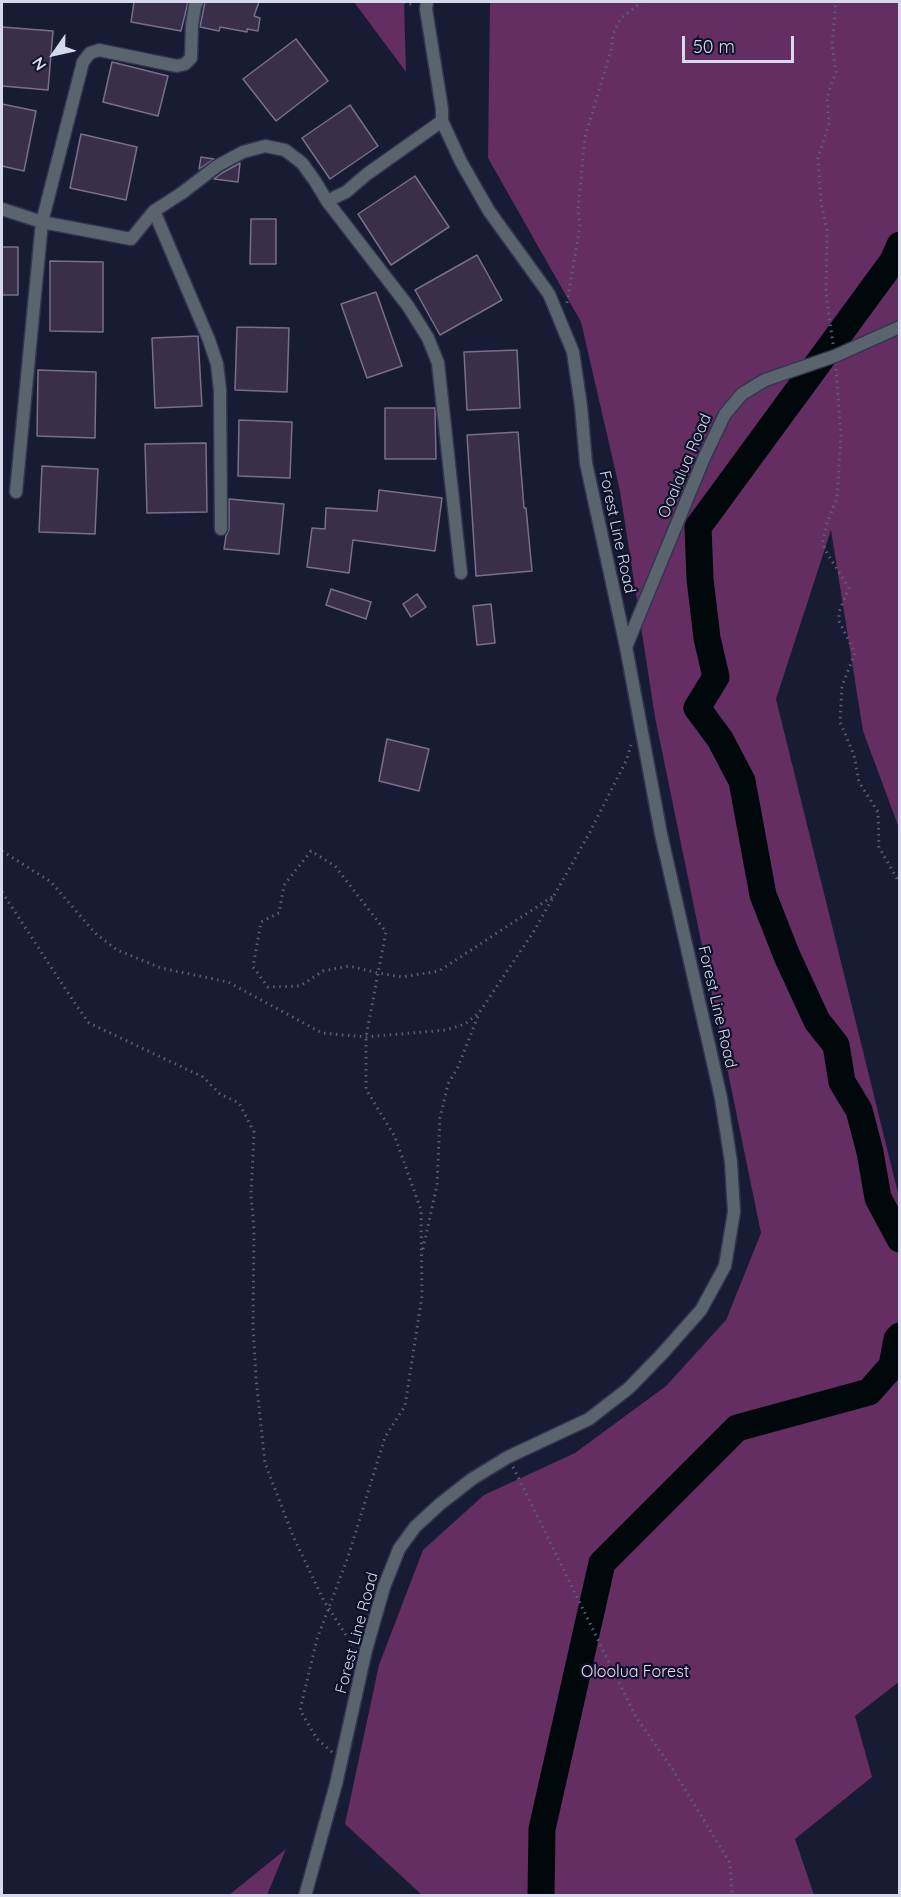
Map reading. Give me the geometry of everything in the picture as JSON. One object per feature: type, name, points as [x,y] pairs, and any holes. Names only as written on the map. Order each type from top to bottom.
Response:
[{"type":"street","points":[[16,492],[42,222],[83,62],[90,54],[99,50],[177,66],[185,64],[191,58],[192,25],[197,2]]},
{"type":"street","name":"Forest Line Road","points":[[305,1896],[342,1761],[384,1587],[399,1549],[415,1527],[440,1503],[472,1479],[508,1457],[589,1419],[629,1388],[701,1310],[725,1266],[734,1212],[731,1162],[721,1098],[661,834],[626,647],[586,464],[573,352],[549,294],[489,211],[461,162],[442,121],[426,9],[427,2]]},
{"type":"street","points":[[327,201],[346,192],[367,174],[442,121]]},
{"type":"street","points":[[2,209],[42,222],[131,239],[154,211],[182,194],[217,166],[243,152],[265,146],[285,150],[302,163],[327,201],[408,306],[428,338],[438,363],[461,573]]},
{"type":"street","points":[[154,211],[217,364],[220,390],[221,529]]},
{"type":"street","name":"Ooalalua Road","points":[[626,647],[704,458],[725,414],[742,394],[765,380],[835,356],[900,327]]},
{"type":"path","points":[[563,325],[580,226],[578,209],[585,137],[611,51],[613,33],[621,18],[642,2]]},
{"type":"path","points":[[836,2],[832,45],[836,72],[827,98],[829,124],[818,158],[821,203],[827,230],[826,293],[835,356],[841,446],[837,498],[827,524],[824,541],[825,550],[849,588],[839,612],[839,621],[855,653],[842,686],[840,722],[854,755],[859,782],[879,812],[879,847],[900,884]]},
{"type":"path","points":[[422,1257],[437,1185],[440,1118],[448,1084],[458,1068],[479,1013],[534,932],[590,832],[627,759],[639,718]]},
{"type":"path","points":[[2,851],[51,882],[95,933],[117,950],[161,968],[228,982],[322,1033],[366,1037],[447,1030],[465,1024],[479,1013]]},
{"type":"path","points":[[342,1761],[317,1739],[300,1710],[317,1639],[348,1557],[385,1437],[405,1406],[422,1296],[421,1210],[395,1137],[366,1089],[366,1037],[378,973],[386,932],[335,866],[311,851],[284,885],[279,913],[261,922],[253,966],[268,987],[300,986],[323,971],[349,966],[378,973],[402,977],[439,971],[555,895]]},
{"type":"path","points":[[2,892],[89,1023],[203,1077],[220,1094],[239,1103],[254,1132],[251,1195],[254,1228],[253,1326],[256,1379],[266,1463],[293,1536],[328,1608],[364,1663]]},
{"type":"path","points":[[508,1457],[636,1717],[674,1770],[730,1863],[732,1896]]},
{"type":"green space","points":[[354,2],[404,2],[406,72]]},
{"type":"green space","name":"Oloolua Forest","points":[[490,2],[899,2],[899,828],[863,731],[831,530],[776,699],[899,1197],[900,1681],[855,1716],[872,1777],[795,1839],[814,1895],[422,1895],[345,1824],[379,1665],[423,1550],[484,1495],[575,1453],[666,1386],[726,1320],[761,1233],[655,717],[620,491],[581,322],[488,158]]},
{"type":"green space","points":[[286,1849],[267,1895],[229,1895]]},
{"type":"building","points":[[134,2],[188,2],[181,31],[131,22]]},
{"type":"building","points":[[205,2],[259,2],[254,16],[260,18],[258,31],[247,29],[247,32],[220,27],[219,31],[200,27]]},
{"type":"building","points":[[2,27],[53,31],[48,90],[2,86]]},
{"type":"building","points":[[296,39],[328,81],[276,121],[243,79]]},
{"type":"building","points":[[112,62],[168,76],[158,116],[103,102]]},
{"type":"building","points":[[2,104],[36,111],[24,171],[2,166]]},
{"type":"building","points":[[350,105],[378,146],[330,179],[302,138]]},
{"type":"building","points":[[81,134],[137,147],[126,200],[70,188]]},
{"type":"building","points":[[201,157],[214,159],[199,169]]},
{"type":"building","points":[[240,163],[238,182],[214,179],[222,173]]},
{"type":"building","points":[[415,176],[449,227],[391,265],[358,214]]},
{"type":"building","points":[[251,219],[276,219],[276,264],[250,264]]},
{"type":"building","points":[[2,247],[18,247],[18,295],[2,295]]},
{"type":"building","points":[[477,255],[502,300],[440,335],[415,290]]},
{"type":"building","points":[[50,261],[103,262],[103,332],[50,331]]},
{"type":"building","points":[[376,292],[402,366],[367,378],[341,304]]},
{"type":"building","points":[[237,327],[289,328],[287,392],[235,390]]},
{"type":"building","points":[[198,336],[202,406],[155,408],[152,338]]},
{"type":"building","points":[[517,350],[520,408],[467,410],[464,352]]},
{"type":"building","points":[[38,370],[96,372],[95,438],[37,436]]},
{"type":"building","points":[[385,408],[435,408],[436,459],[385,459]]},
{"type":"building","points":[[239,420],[292,422],[290,478],[238,476]]},
{"type":"building","points":[[518,432],[532,571],[476,576],[467,435]]},
{"type":"building","points":[[206,443],[207,512],[147,513],[145,444]]},
{"type":"building","points":[[42,466],[98,469],[95,534],[39,532]]},
{"type":"building","points":[[379,490],[442,498],[435,551],[353,540],[349,573],[307,567],[312,528],[325,529],[326,508],[377,511]]},
{"type":"building","points":[[229,499],[284,504],[279,554],[224,549],[229,529]]},
{"type":"building","points":[[331,589],[371,602],[366,619],[326,605]]},
{"type":"building","points":[[417,594],[426,607],[411,617],[403,604]]},
{"type":"building","points":[[491,604],[495,643],[477,645],[473,606]]},
{"type":"building","points":[[387,739],[429,749],[419,791],[379,781]]},
{"type":"waterway","points":[[900,245],[893,261],[698,527],[700,579],[707,638],[716,677],[697,708],[720,739],[742,781],[763,895],[787,956],[817,1021],[836,1045],[842,1082],[859,1110],[870,1152],[878,1198],[900,1239]]},
{"type":"waterway","points":[[541,1896],[542,1829],[602,1563],[737,1428],[869,1392],[892,1366],[897,1339],[900,1336]]}]
